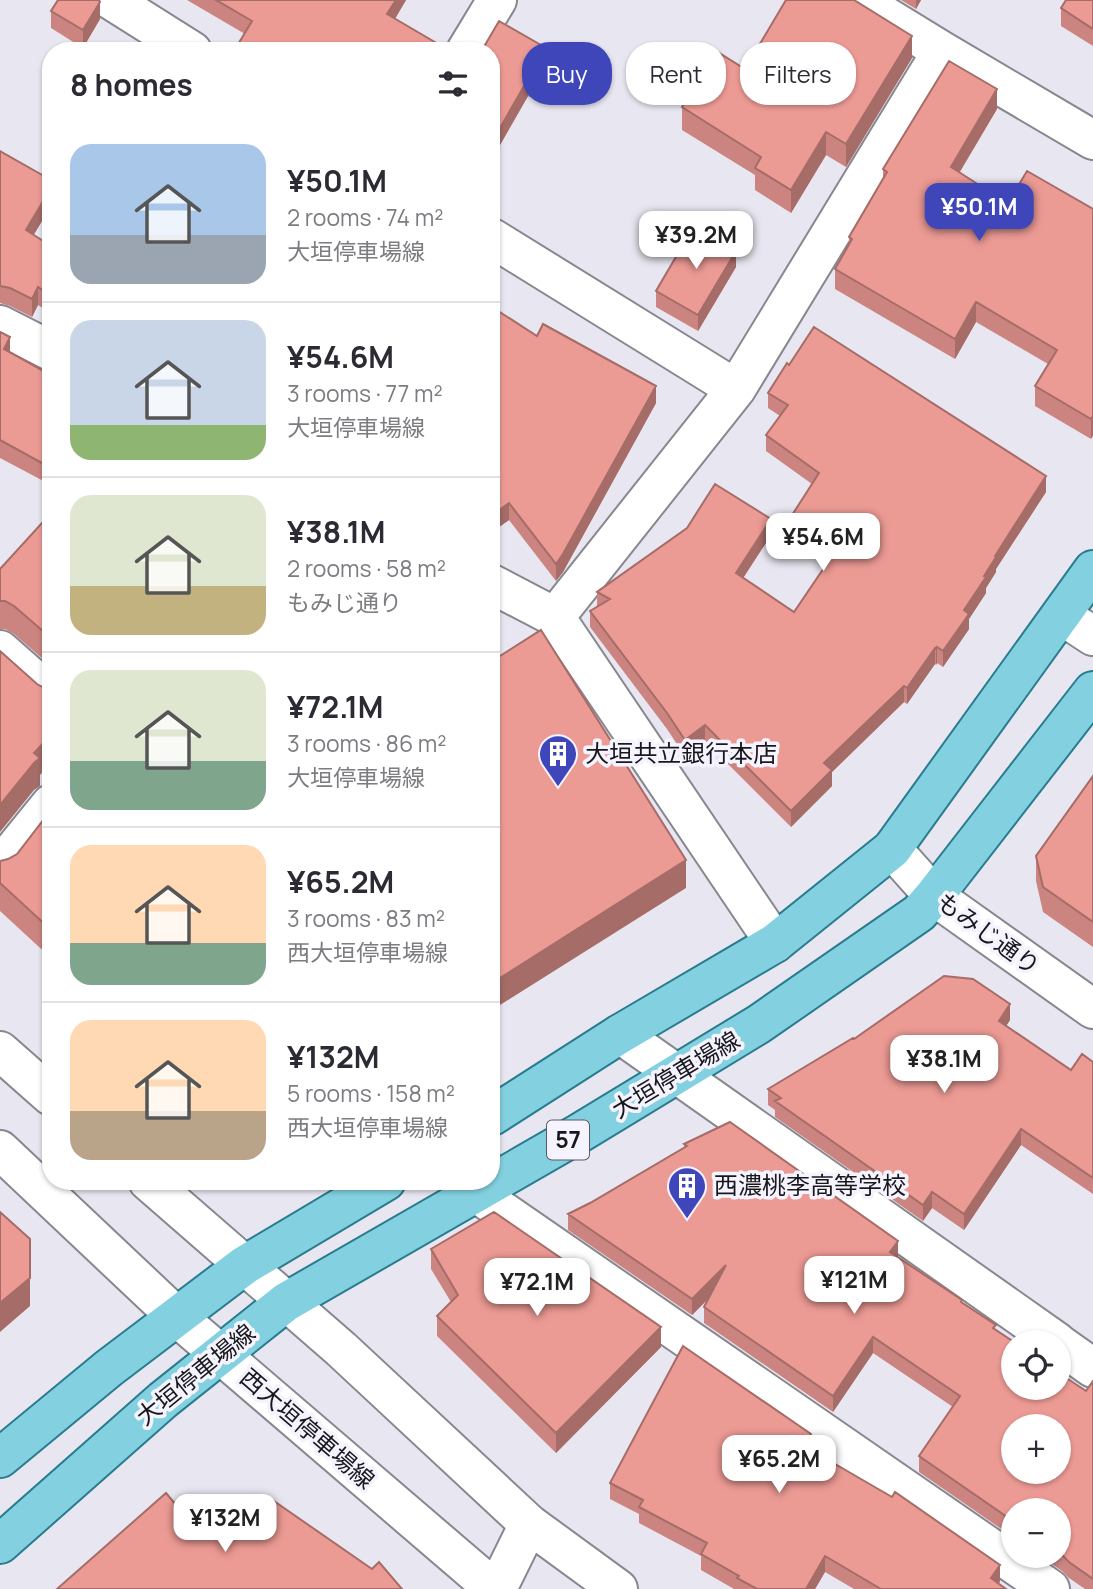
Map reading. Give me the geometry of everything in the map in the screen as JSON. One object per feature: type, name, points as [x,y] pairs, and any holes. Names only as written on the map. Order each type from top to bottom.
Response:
[{"type":"main road","name":"57","points":[[500,1111],[620,1034],[775,943],[892,849],[1093,570]]},
{"type":"main road","name":"大垣停車場線","points":[[500,1171],[578,1134],[760,1024],[919,913],[1093,691]]},
{"type":"main road","points":[[0,1458],[109,1368],[244,1265],[371,1190]]},
{"type":"main road","name":"大垣停車場線","points":[[0,1544],[155,1407],[286,1302],[462,1190]]},
{"type":"street","points":[[111,0],[178,42]]},
{"type":"street","points":[[471,42],[497,0]]},
{"type":"street","points":[[859,0],[1093,139]]},
{"type":"street","points":[[555,617],[736,389],[942,51]]},
{"type":"street","points":[[500,243],[736,389]]},
{"type":"street","points":[[0,325],[42,346]]},
{"type":"street","points":[[500,588],[555,617],[775,943]]},
{"type":"street","points":[[1061,615],[1093,636]]},
{"type":"street","points":[[0,650],[42,687]]},
{"type":"street","points":[[0,867],[42,815]]},
{"type":"street","name":"もみじ通り","points":[[892,849],[933,896],[1093,1009]]},
{"type":"street","points":[[620,1034],[1040,1330]]},
{"type":"street","points":[[0,1052],[42,1088]]},
{"type":"street","name":"西大垣停車場線","points":[[0,1150],[42,1190]]},
{"type":"street","name":"西大垣停車場線","points":[[42,1190],[177,1317],[496,1589]]},
{"type":"street","points":[[158,1190],[341,1349],[529,1524],[618,1589]]},
{"type":"street","points":[[471,1190],[1050,1589]]},
{"type":"street","points":[[1071,1352],[1093,1368]]},
{"type":"street","points":[[496,1589],[529,1524]]},
{"type":"building","points":[[58,0],[100,2],[83,30],[51,11]]},
{"type":"building","points":[[216,0],[396,0],[387,14],[435,42],[239,42],[252,21]]},
{"type":"building","points":[[786,0],[854,0],[912,36],[846,144],[826,132],[791,190],[755,168],[761,157],[682,107],[726,105],[726,57],[740,66],[740,105],[856,105],[856,42],[761,42]]},
{"type":"building","points":[[1066,0],[1093,0],[1093,29],[1061,8]]},
{"type":"building","points":[[499,21],[536,42],[522,42],[522,90],[500,128],[500,42],[487,42]]},
{"type":"building","points":[[949,61],[997,89],[951,167],[976,183],[1005,208],[1027,171],[1093,209],[1091,419],[1035,386],[1057,350],[976,302],[955,339],[835,269],[852,239],[849,237],[887,172],[883,169]]},
{"type":"building","points":[[0,151],[42,175],[42,203],[26,230],[42,240],[42,290],[38,287],[32,299],[0,286]]},
{"type":"building","points":[[694,226],[736,251],[698,315],[656,291]]},
{"type":"building","points":[[500,312],[537,336],[543,324],[656,386],[556,564],[509,503],[500,509]]},
{"type":"building","points":[[814,327],[1046,476],[964,610],[969,614],[943,651],[935,648],[907,688],[904,686],[824,763],[832,770],[791,811],[705,725],[685,740],[590,611],[610,599],[597,592],[687,528],[715,484],[771,519],[736,573],[794,612],[834,553],[787,523],[819,473],[766,435],[788,405],[768,393]]},
{"type":"building","points":[[0,332],[10,337],[4,349],[42,370],[42,463],[0,440]]},
{"type":"building","points":[[42,523],[42,630],[14,606],[0,601],[0,569]]},
{"type":"building","name":"大垣共立銀行本店","points":[[541,630],[686,860],[500,978],[500,656]]},
{"type":"building","points":[[0,651],[42,687],[42,745],[34,753],[40,758],[0,805]]},
{"type":"building","points":[[1093,776],[1093,922],[1043,887],[1036,856]]},
{"type":"building","points":[[42,822],[42,922],[0,883],[0,861],[17,854]]},
{"type":"building","points":[[944,976],[973,979],[1010,1004],[999,1021],[1071,1070],[1082,1054],[1093,1062],[1093,1178],[1021,1129],[964,1214],[932,1192],[923,1205],[775,1101],[781,1098],[768,1089],[854,1039]]},
{"type":"building","points":[[730,1122],[898,1241],[890,1252],[996,1325],[993,1328],[1001,1333],[1001,1400],[1071,1400],[1071,1381],[1086,1391],[1093,1381],[1093,1579],[1071,1563],[1071,1498],[1001,1498],[1001,1513],[919,1456],[960,1396],[873,1337],[833,1396],[704,1307],[726,1265],[692,1299],[568,1214],[687,1146],[684,1144]]},
{"type":"building","points":[[0,1212],[30,1239],[30,1278],[0,1303]]},
{"type":"building","points":[[494,1212],[661,1327],[556,1433],[437,1316],[458,1295],[431,1249]]},
{"type":"building","points":[[683,1346],[811,1434],[804,1446],[892,1497],[895,1492],[1000,1565],[991,1578],[1006,1589],[881,1589],[825,1556],[806,1589],[757,1589],[701,1554],[707,1543],[639,1507],[643,1500],[610,1483]]},
{"type":"building","points":[[166,1493],[182,1512],[191,1505],[198,1514],[217,1498],[235,1519],[245,1510],[251,1517],[271,1499],[372,1569],[379,1562],[402,1589],[57,1589]]},
{"type":"place","name":"大垣共立銀行本店","points":[[558,788]]},
{"type":"place","name":"西濃桃李高等学校","points":[[687,1220]]}]
